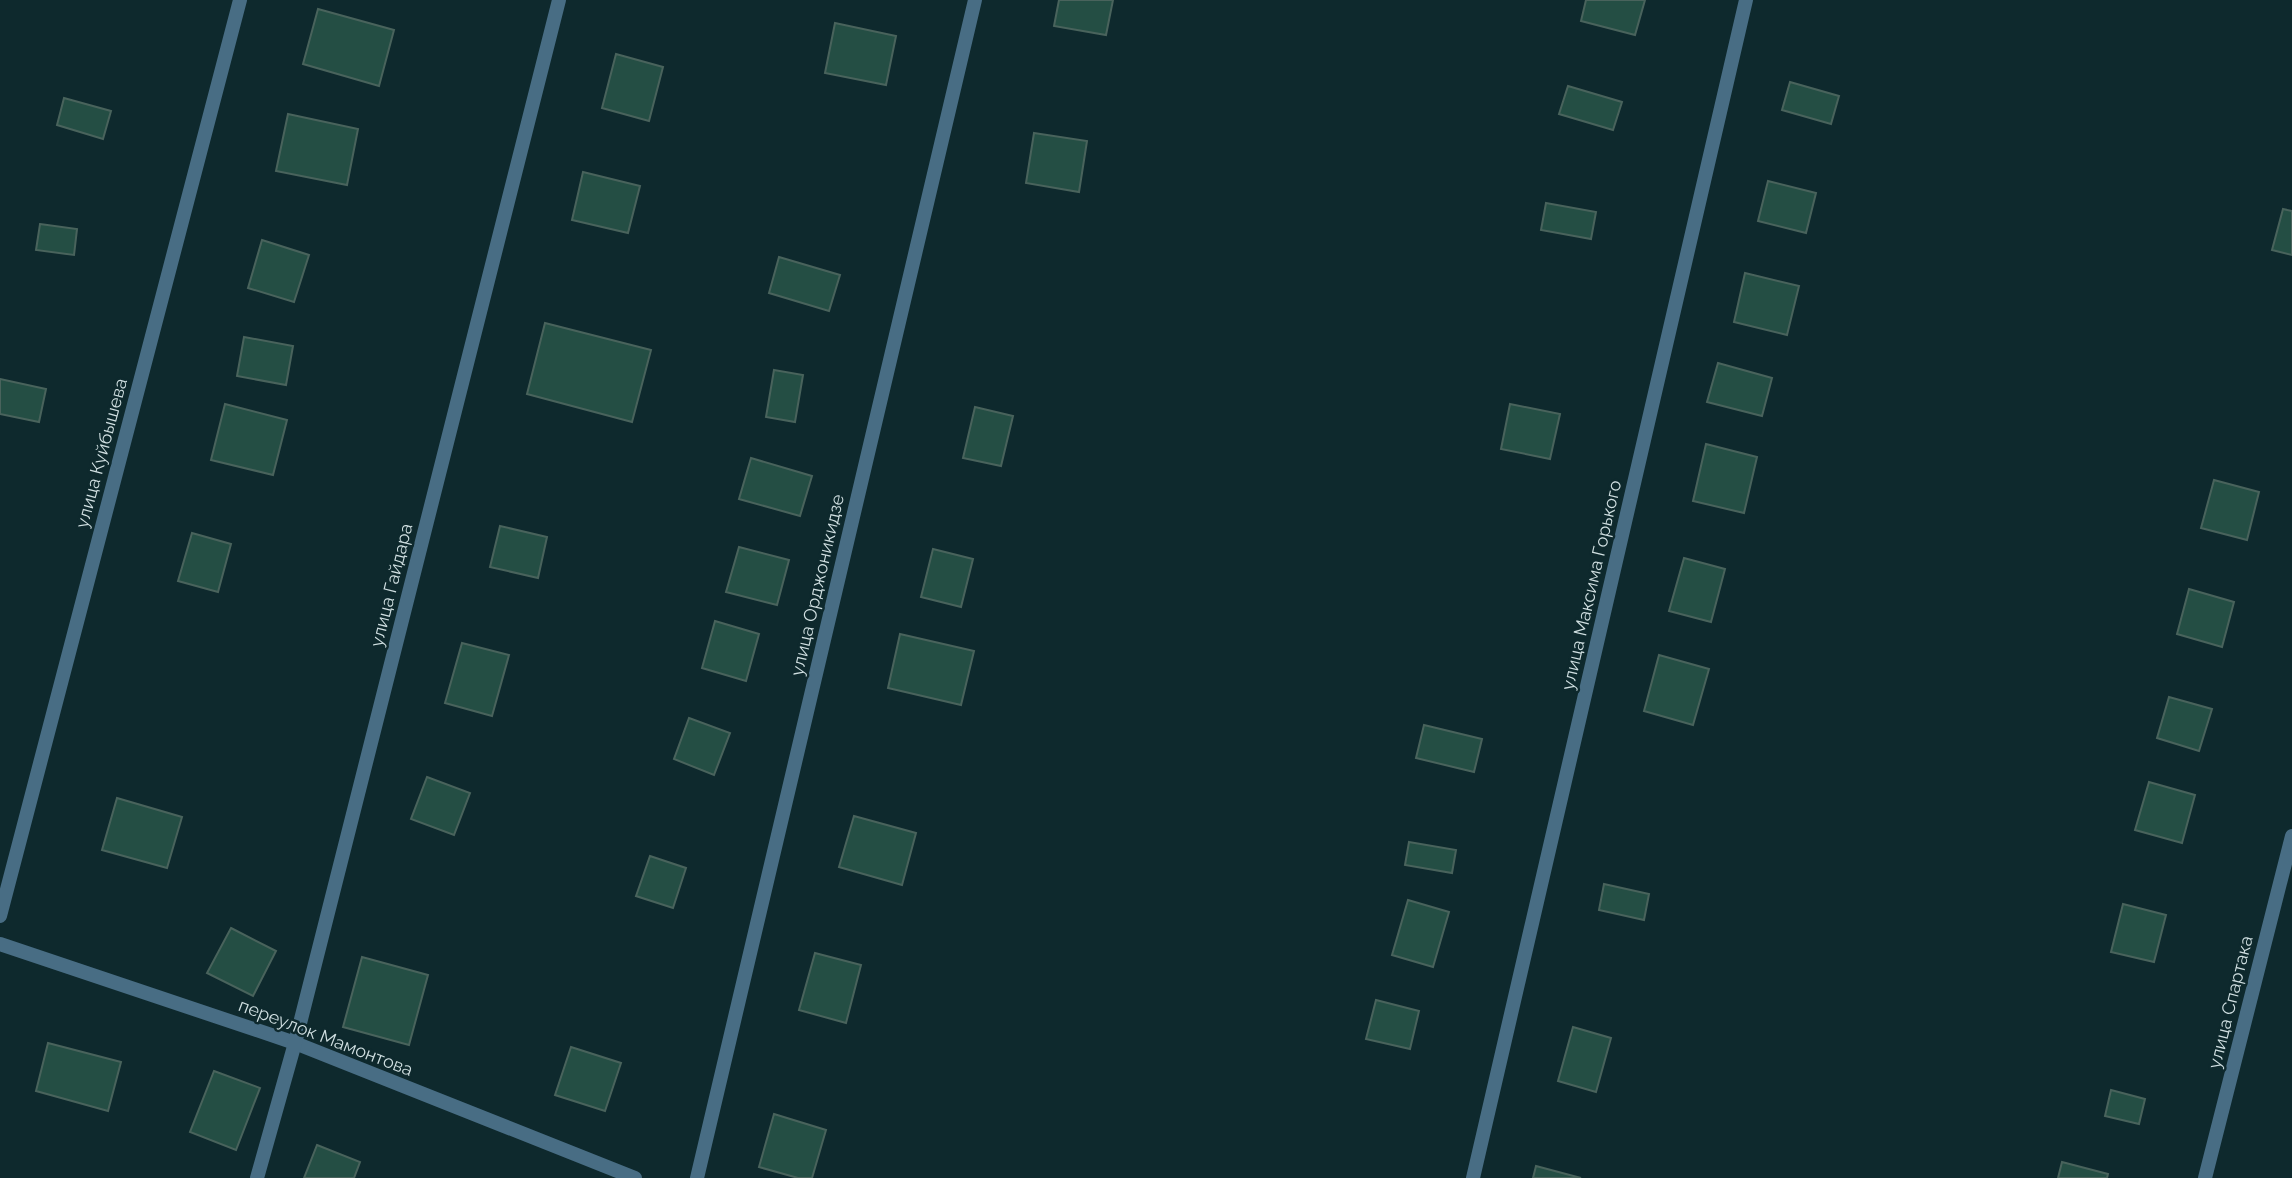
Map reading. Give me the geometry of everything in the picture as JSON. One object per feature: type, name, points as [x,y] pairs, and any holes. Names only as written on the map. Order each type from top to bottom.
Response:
[{"type":"street","name":"улица Куйбышева","points":[[0,916],[240,0]]},
{"type":"street","name":"улица Гайдара","points":[[257,1178],[295,1043],[559,0]]},
{"type":"street","name":"улица Орджоникидзе","points":[[697,1178],[975,0]]},
{"type":"street","name":"улица Максима Горького","points":[[1473,1178],[1746,0]]},
{"type":"street","name":"улица Спартака","points":[[2205,1178],[2292,836]]},
{"type":"street","name":"переулок Мамонтова","points":[[0,944],[295,1043],[635,1178]]},
{"type":"building","points":[[1059,0],[1113,0],[1106,35],[1054,26]]},
{"type":"building","points":[[1586,0],[1645,0],[1635,35],[1581,21]]},
{"type":"building","points":[[318,9],[394,30],[379,86],[303,64]]},
{"type":"building","points":[[835,23],[896,36],[886,85],[825,73]]},
{"type":"building","points":[[616,54],[663,67],[649,121],[602,108]]},
{"type":"building","points":[[1790,82],[1839,96],[1831,124],[1782,110]]},
{"type":"building","points":[[1568,86],[1622,102],[1613,130],[1559,114]]},
{"type":"building","points":[[64,98],[111,111],[103,139],[57,125]]},
{"type":"building","points":[[288,114],[358,129],[347,185],[276,171]]},
{"type":"building","points":[[1034,133],[1087,141],[1079,192],[1026,183]]},
{"type":"building","points":[[583,172],[640,186],[628,233],[572,220]]},
{"type":"building","points":[[1768,181],[1816,193],[1806,233],[1758,221]]},
{"type":"building","points":[[1546,203],[1596,212],[1591,239],[1541,230]]},
{"type":"building","points":[[2283,209],[2292,211],[2292,255],[2272,250]]},
{"type":"building","points":[[40,224],[77,229],[74,255],[36,250]]},
{"type":"building","points":[[262,240],[309,255],[294,302],[248,288]]},
{"type":"building","points":[[779,257],[840,275],[829,311],[769,293]]},
{"type":"building","points":[[1745,273],[1799,286],[1787,335],[1734,322]]},
{"type":"building","points":[[545,323],[651,350],[632,422],[527,394]]},
{"type":"building","points":[[244,337],[293,346],[286,385],[237,376]]},
{"type":"building","points":[[1718,363],[1772,378],[1762,416],[1707,402]]},
{"type":"building","points":[[774,370],[803,375],[795,422],[766,417]]},
{"type":"building","points":[[0,379],[46,389],[39,422],[0,414]]},
{"type":"building","points":[[225,404],[287,420],[273,475],[211,460]]},
{"type":"building","points":[[1510,404],[1560,414],[1550,459],[1501,449]]},
{"type":"building","points":[[975,407],[1013,416],[1001,466],[963,458]]},
{"type":"building","points":[[1706,444],[1757,457],[1744,513],[1693,501]]},
{"type":"building","points":[[751,458],[812,476],[800,516],[739,499]]},
{"type":"building","points":[[2214,480],[2259,492],[2247,540],[2201,528]]},
{"type":"building","points":[[500,526],[547,537],[538,578],[490,567]]},
{"type":"building","points":[[192,533],[231,544],[218,592],[178,581]]},
{"type":"building","points":[[739,547],[789,560],[777,605],[726,592]]},
{"type":"building","points":[[933,549],[973,559],[961,607],[921,597]]},
{"type":"building","points":[[1684,558],[1725,569],[1711,622],[1669,611]]},
{"type":"building","points":[[2189,589],[2234,602],[2222,647],[2177,634]]},
{"type":"building","points":[[715,621],[759,634],[746,681],[702,668]]},
{"type":"building","points":[[900,634],[974,651],[961,705],[888,688]]},
{"type":"building","points":[[462,643],[509,655],[492,716],[445,703]]},
{"type":"building","points":[[1659,655],[1709,669],[1693,725],[1644,711]]},
{"type":"building","points":[[2169,697],[2212,709],[2199,751],[2157,738]]},
{"type":"building","points":[[689,718],[730,733],[714,775],[674,759]]},
{"type":"building","points":[[1424,725],[1482,739],[1474,772],[1416,758]]},
{"type":"building","points":[[427,777],[470,793],[454,835],[411,819]]},
{"type":"building","points":[[2149,782],[2195,795],[2182,843],[2135,830]]},
{"type":"building","points":[[117,798],[182,817],[167,868],[102,850]]},
{"type":"building","points":[[854,816],[916,833],[902,885],[839,867]]},
{"type":"building","points":[[1409,842],[1456,850],[1452,873],[1405,865]]},
{"type":"building","points":[[650,856],[686,868],[673,908],[636,896]]},
{"type":"building","points":[[1604,884],[1649,894],[1644,920],[1599,910]]},
{"type":"building","points":[[1408,900],[1449,912],[1433,967],[1392,955]]},
{"type":"building","points":[[2123,904],[2166,915],[2154,962],[2111,952]]},
{"type":"building","points":[[231,928],[276,951],[253,996],[207,973]]},
{"type":"building","points":[[815,953],[861,965],[846,1023],[799,1010]]},
{"type":"building","points":[[362,957],[428,975],[409,1045],[343,1027]]},
{"type":"building","points":[[1376,1000],[1419,1011],[1410,1049],[1366,1039]]},
{"type":"building","points":[[1573,1027],[1611,1038],[1596,1092],[1558,1081]]},
{"type":"building","points":[[48,1043],[121,1062],[108,1111],[36,1091]]},
{"type":"building","points":[[571,1047],[621,1063],[605,1111],[555,1095]]},
{"type":"building","points":[[214,1071],[260,1088],[236,1150],[190,1132]]},
{"type":"building","points":[[2111,1090],[2145,1099],[2139,1124],[2105,1116]]},
{"type":"building","points":[[774,1114],[826,1130],[812,1178],[798,1178],[759,1167]]},
{"type":"building","points":[[317,1145],[360,1162],[354,1178],[304,1178]]},
{"type":"building","points":[[2062,1162],[2108,1174],[2107,1178],[2058,1178]]},
{"type":"building","points":[[1536,1166],[1581,1178],[1533,1178]]}]
